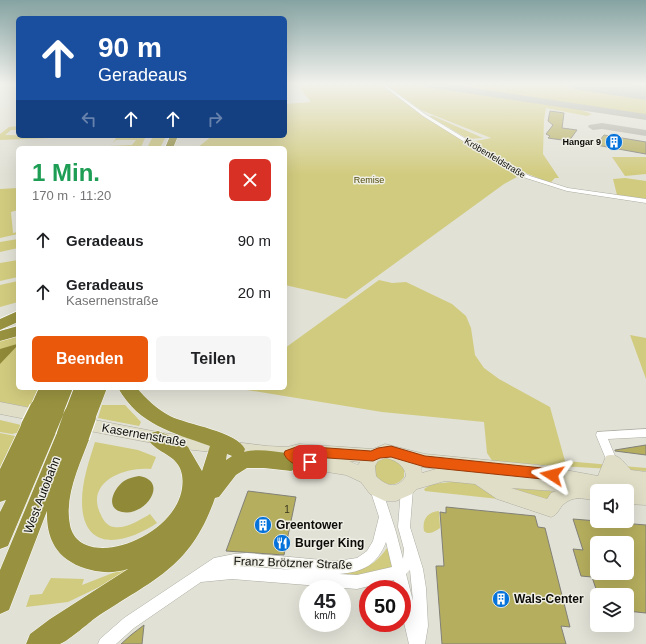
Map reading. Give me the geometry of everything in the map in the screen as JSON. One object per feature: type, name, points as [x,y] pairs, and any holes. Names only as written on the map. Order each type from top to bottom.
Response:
[{"type":"highway","points":[[0,325],[16,317]]},
{"type":"highway","points":[[0,336],[16,332]]},
{"type":"highway","points":[[49,390],[60,422],[57,518],[59,531],[65,543],[76,552],[90,560],[109,562],[134,556],[158,543],[176,527],[189,507],[194,488],[193,474],[181,452],[158,438]]},
{"type":"highway","name":"West Autobahn","points":[[0,602],[60,422],[64,390]]},
{"type":"highway","name":"West Autobahn","points":[[0,538],[60,422],[82,390]]},
{"type":"highway","points":[[0,492],[60,422],[96,390]]},
{"type":"highway","points":[[40,644],[76,616],[148,571],[174,548],[187,534],[206,497],[227,448],[220,440],[179,429],[161,421],[142,408],[128,390]]},
{"type":"highway","points":[[206,497],[227,469],[237,462],[249,458],[291,462],[293,457]]},
{"type":"main road","name":"Kasernenstraße","points":[[0,408],[158,438],[293,457],[348,468],[371,482]]},
{"type":"main road","name":"Kasernenstraße","points":[[293,457],[299,451],[373,456]]},
{"type":"main road","points":[[409,486],[414,476],[413,469],[404,457],[398,453],[384,451],[373,456],[366,465],[371,482],[390,493],[397,493],[409,486],[445,474],[478,477],[646,479]]},
{"type":"main road","points":[[404,457],[538,478],[573,490]]},
{"type":"main road","points":[[478,477],[503,493],[551,509],[557,499],[573,490],[603,478],[646,488]]},
{"type":"main road","points":[[634,497],[646,498]]},
{"type":"street","name":"Kröbenfeldstraße","points":[[423,114],[528,177],[567,189],[646,201]]},
{"type":"street","points":[[603,478],[601,435],[646,433]]},
{"type":"street","points":[[371,482],[385,518],[400,572],[417,644]]},
{"type":"street","points":[[409,486],[404,527],[416,569],[419,588],[421,626],[417,644]]},
{"type":"street","name":"Franz Brötzner Straße","points":[[105,644],[129,623],[214,565],[240,560],[317,566],[345,567],[359,565],[375,552],[382,540],[385,518]]},
{"type":"street","points":[[400,572],[409,561],[410,550]]},
{"type":"street","name":"Franz Brötzner Straße","points":[[199,576],[232,572],[357,582],[400,572]]},
{"type":"green space","name":"Remise","points":[[287,114],[421,114],[514,173],[517,177],[504,184],[346,299],[287,285],[287,146],[200,146],[210,138],[287,138]]},
{"type":"green space","points":[[431,114],[545,114],[543,154],[559,178],[555,178],[550,183],[509,166],[471,142],[491,138]]},
{"type":"green space","points":[[577,114],[592,114],[587,116]]},
{"type":"green space","points":[[429,116],[433,116],[483,138],[468,139]]},
{"type":"green space","points":[[16,126],[16,130],[11,130],[5,135],[16,135],[16,138],[51,138],[0,140],[0,134],[9,127]]},
{"type":"green space","points":[[116,138],[145,138],[141,146],[109,146],[132,145],[136,140],[116,140],[113,143]]},
{"type":"green space","points":[[152,138],[165,138],[161,146],[148,146]]},
{"type":"green space","points":[[612,157],[646,157],[646,174],[625,176]]},
{"type":"green space","points":[[625,178],[646,181],[646,199],[617,195],[613,179]]},
{"type":"green space","points":[[16,188],[16,211],[11,212],[13,233],[16,232],[16,234],[0,238],[0,189]]},
{"type":"green space","points":[[16,239],[16,248],[0,252],[0,242]]},
{"type":"green space","points":[[16,260],[16,277],[0,281],[0,263]]},
{"type":"green space","points":[[379,280],[392,283],[406,282],[452,304],[466,316],[471,328],[475,355],[484,368],[499,379],[550,407],[565,461],[646,468],[646,471],[493,462],[487,453],[484,422],[382,412],[247,390],[287,390],[287,347]]},
{"type":"green space","points":[[16,281],[16,303],[0,307],[0,285]]},
{"type":"green space","points":[[16,335],[16,390],[41,390],[32,408],[0,402],[0,339]]},
{"type":"green space","points":[[630,335],[646,338],[646,379]]},
{"type":"green space","points":[[102,405],[125,405],[141,422],[139,426],[98,418]]},
{"type":"green space","points":[[0,420],[21,425],[20,432],[12,434],[0,432]]},
{"type":"green space","points":[[0,433],[15,436],[0,467]]},
{"type":"green space","points":[[95,442],[138,450],[156,457],[151,469],[130,470],[110,478],[102,485],[98,493],[97,503],[104,521],[112,526],[123,527],[133,524],[150,514],[157,523],[136,534],[114,540],[104,539],[95,535],[87,527],[83,514],[82,496],[85,477]]},
{"type":"green space","points":[[385,458],[395,459],[404,469],[404,477],[397,483],[384,483],[378,479],[375,473],[374,467],[377,462]]},
{"type":"green space","points":[[461,481],[472,483],[516,501],[425,491],[424,489],[432,484]]},
{"type":"green space","points":[[494,484],[557,492],[547,500]]},
{"type":"green space","points":[[439,511],[440,528],[430,533],[424,531],[426,517],[431,513]]},
{"type":"green space","points":[[389,545],[395,568],[348,577],[314,569],[337,571],[356,570],[373,563]]},
{"type":"green space","points":[[146,560],[147,564],[68,602],[26,607],[30,595],[42,594],[51,578],[84,579],[82,585]]},
{"type":"shaded area","points":[[16,344],[16,347],[0,364],[0,349]]},
{"type":"shaded area","points":[[139,476],[148,479],[153,484],[151,498],[139,509],[131,512],[122,512],[117,510],[113,506],[112,498],[117,488],[124,481]]},
{"type":"building","points":[[549,114],[564,114],[562,128],[577,130],[569,141],[548,138],[550,136],[546,134],[553,125],[548,121]]},
{"type":"building","points":[[604,135],[646,142],[646,154],[596,145]]},
{"type":"building","points":[[646,445],[646,455],[615,451],[615,450]]},
{"type":"building","name":"Greentower","points":[[248,491],[296,497],[284,555],[226,551]]},
{"type":"building","name":"Wals-Center","points":[[446,507],[535,516],[538,527],[545,528],[570,627],[561,626],[566,644],[442,644],[436,566],[444,566],[440,512],[446,513]]},
{"type":"building","points":[[573,519],[590,520],[590,528],[634,528],[634,524],[646,525],[646,613],[634,612],[634,588],[596,588],[593,580],[634,580],[634,536],[590,536],[590,577],[581,576],[573,549],[583,550]]},
{"type":"building","points":[[144,625],[142,644],[121,644],[131,635]]},
{"type":"taxiway","points":[[626,114],[646,117]]},
{"type":"taxiway","points":[[593,127],[602,126],[646,133]]},
{"type":"place","name":"Hangar 9","points":[[614,142]]},
{"type":"place","name":"Greentower","points":[[263,525]]},
{"type":"place","name":"Burger King","points":[[282,543]]},
{"type":"place","name":"Wals-Center","points":[[501,599]]},
{"type":"route","points":[[310,462],[296,460],[290,454],[299,451],[373,456],[384,451],[398,453],[404,457],[425,461],[538,472],[552,475]]}]
